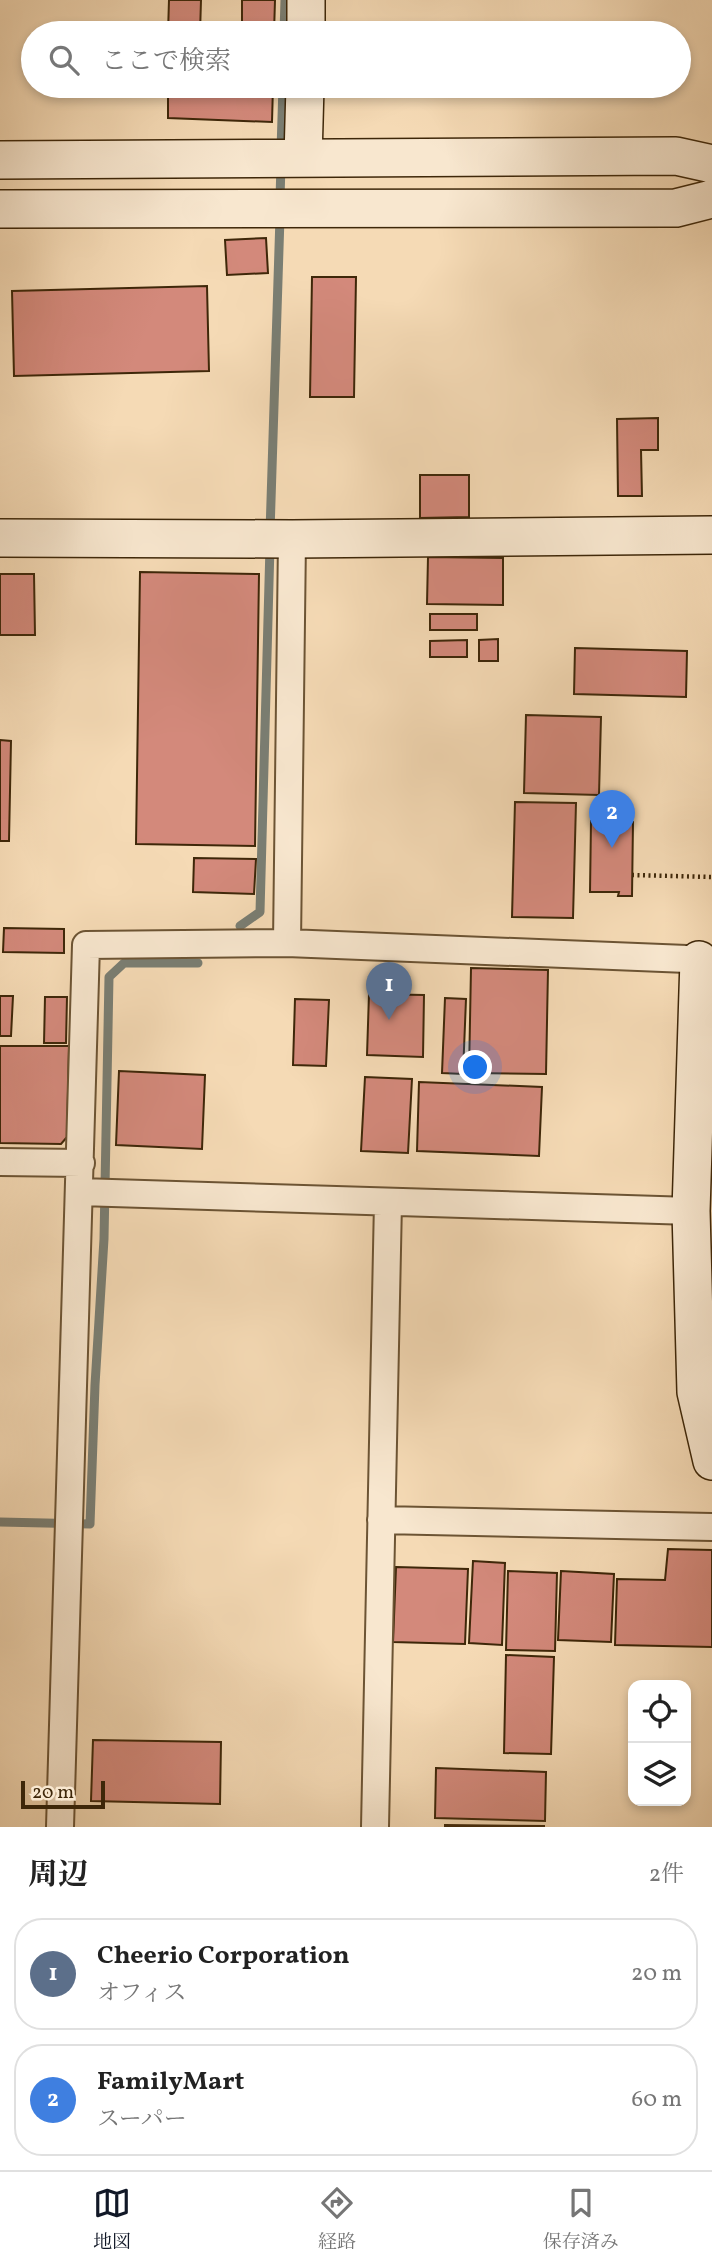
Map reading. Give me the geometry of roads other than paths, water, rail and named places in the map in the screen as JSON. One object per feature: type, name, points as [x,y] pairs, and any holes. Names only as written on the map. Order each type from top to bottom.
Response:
[{"type":"street","points":[[306,0],[306,21]]},
{"type":"street","points":[[303,158],[305,98]]},
{"type":"street","points":[[0,160],[676,156],[712,164]]},
{"type":"street","points":[[0,209],[676,208],[712,199]]},
{"type":"street","points":[[0,538],[292,539],[712,535]]},
{"type":"street","points":[[288,943],[292,539]]},
{"type":"street","points":[[60,1827],[86,945],[288,943],[705,960],[691,1211],[696,1392],[712,1461]]},
{"type":"street","points":[[0,1162],[80,1163]]},
{"type":"street","points":[[80,1192],[691,1211]]},
{"type":"street","points":[[375,1827],[388,1202]]},
{"type":"street","points":[[381,1520],[712,1527]]},
{"type":"waterway","points":[[284,21],[285,0]]},
{"type":"waterway","points":[[281,150],[283,98]]},
{"type":"waterway","points":[[280,199],[281,164]]},
{"type":"waterway","points":[[270,532],[280,217]]},
{"type":"waterway","points":[[240,926],[260,912],[270,546]]},
{"type":"waterway","points":[[0,1522],[90,1524],[104,1239],[109,977],[124,963],[198,963]]},
{"type":"place","name":"FamilyMart","points":[[612,848]]},
{"type":"place","name":"Cheerio Corporation","points":[[389,1020]]}]
